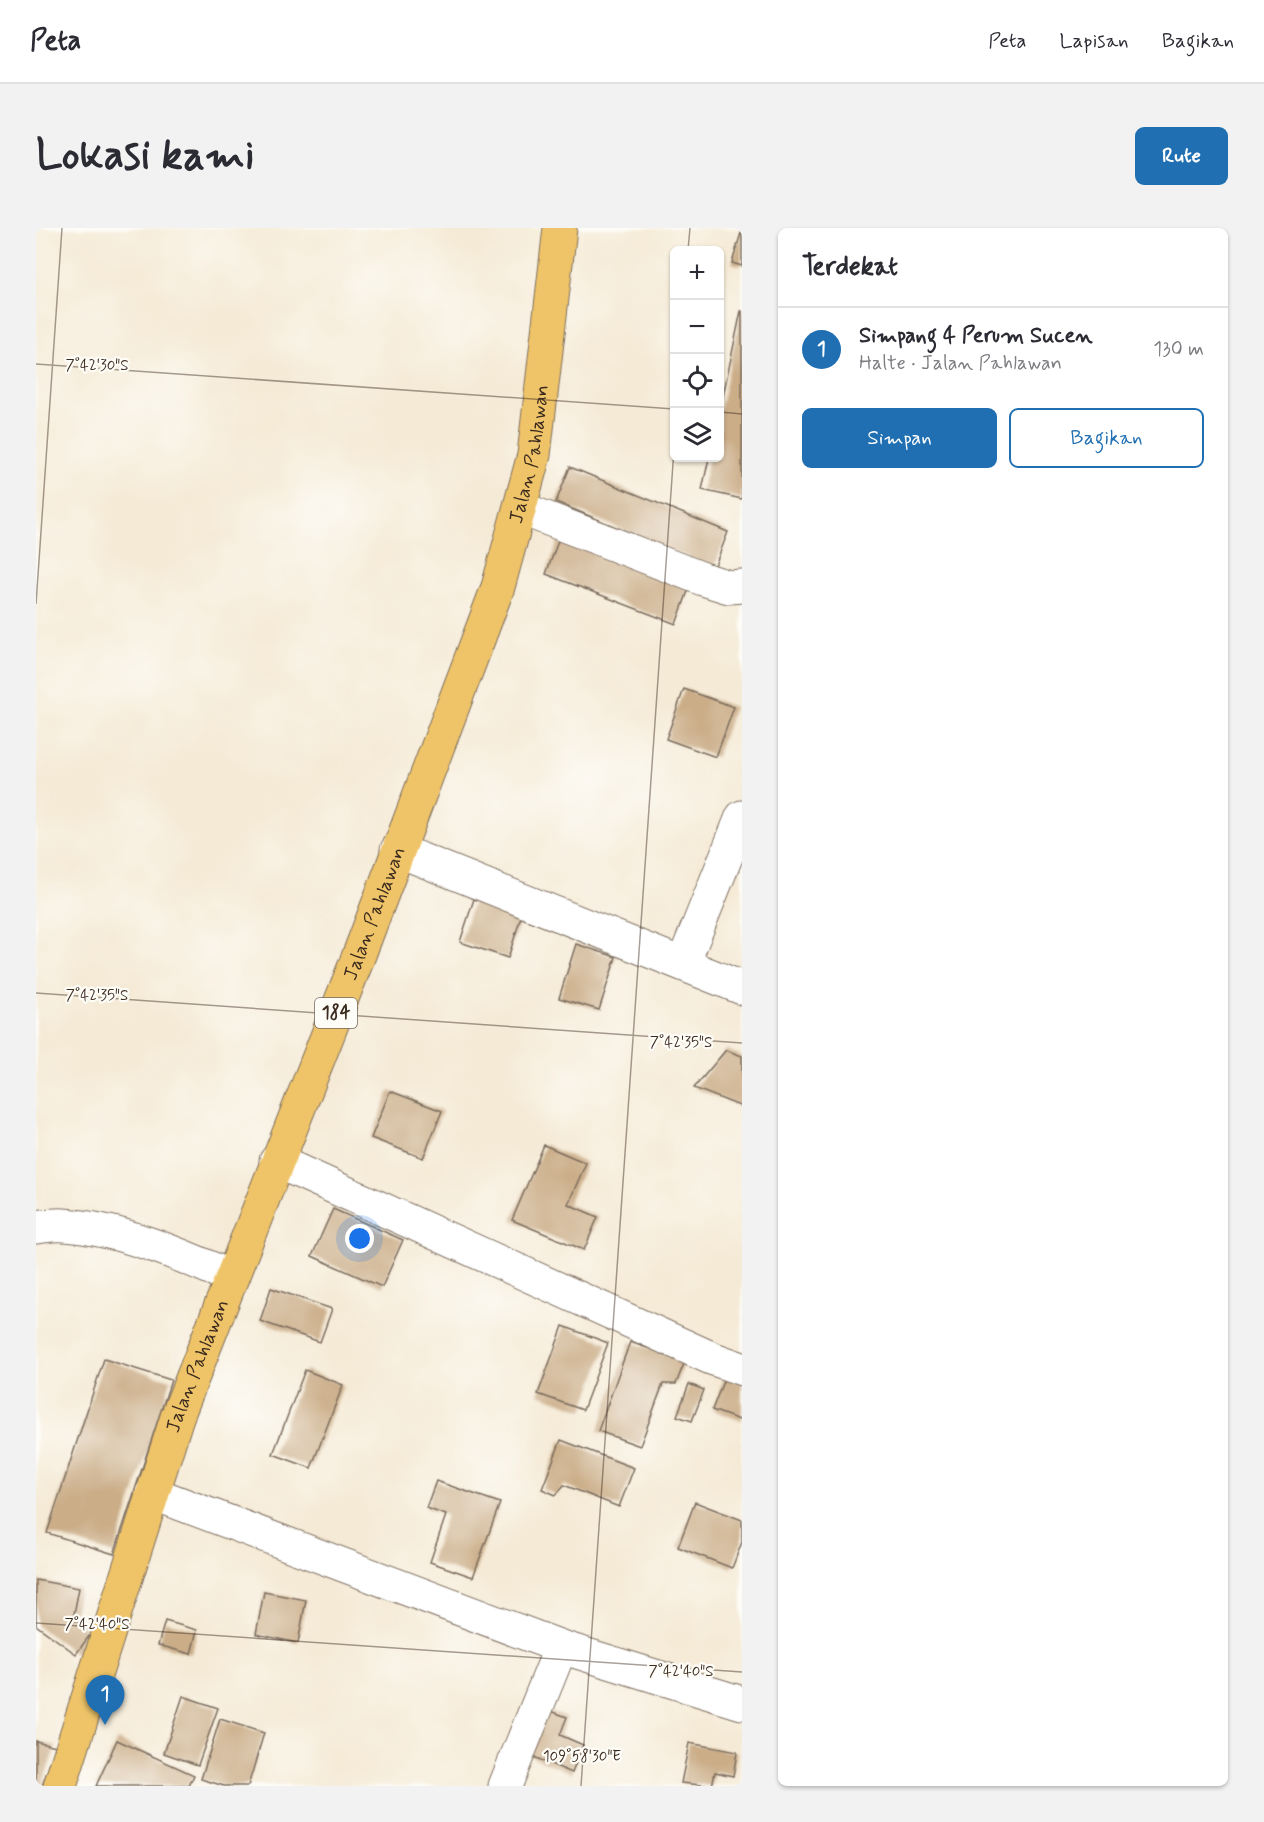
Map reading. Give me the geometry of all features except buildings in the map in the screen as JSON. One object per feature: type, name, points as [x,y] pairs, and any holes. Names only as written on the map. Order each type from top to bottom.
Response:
[{"type":"main road","name":"Jalan Pahlawan","points":[[60,1786],[177,1417],[354,968],[498,587],[534,455],[560,228]]},
{"type":"street","points":[[520,508],[702,579],[729,587],[742,586]]},
{"type":"street","points":[[683,964],[742,817]]},
{"type":"street","points":[[398,850],[742,988]]},
{"type":"street","points":[[276,1161],[689,1349],[742,1369]]},
{"type":"street","points":[[36,1227],[63,1225],[110,1233],[189,1259],[231,1277]]},
{"type":"street","points":[[152,1493],[561,1647],[742,1703]]},
{"type":"street","points":[[506,1786],[561,1647]]},
{"type":"place","name":"Simpang 4 Perum Sucen","points":[[105,1725]]}]
